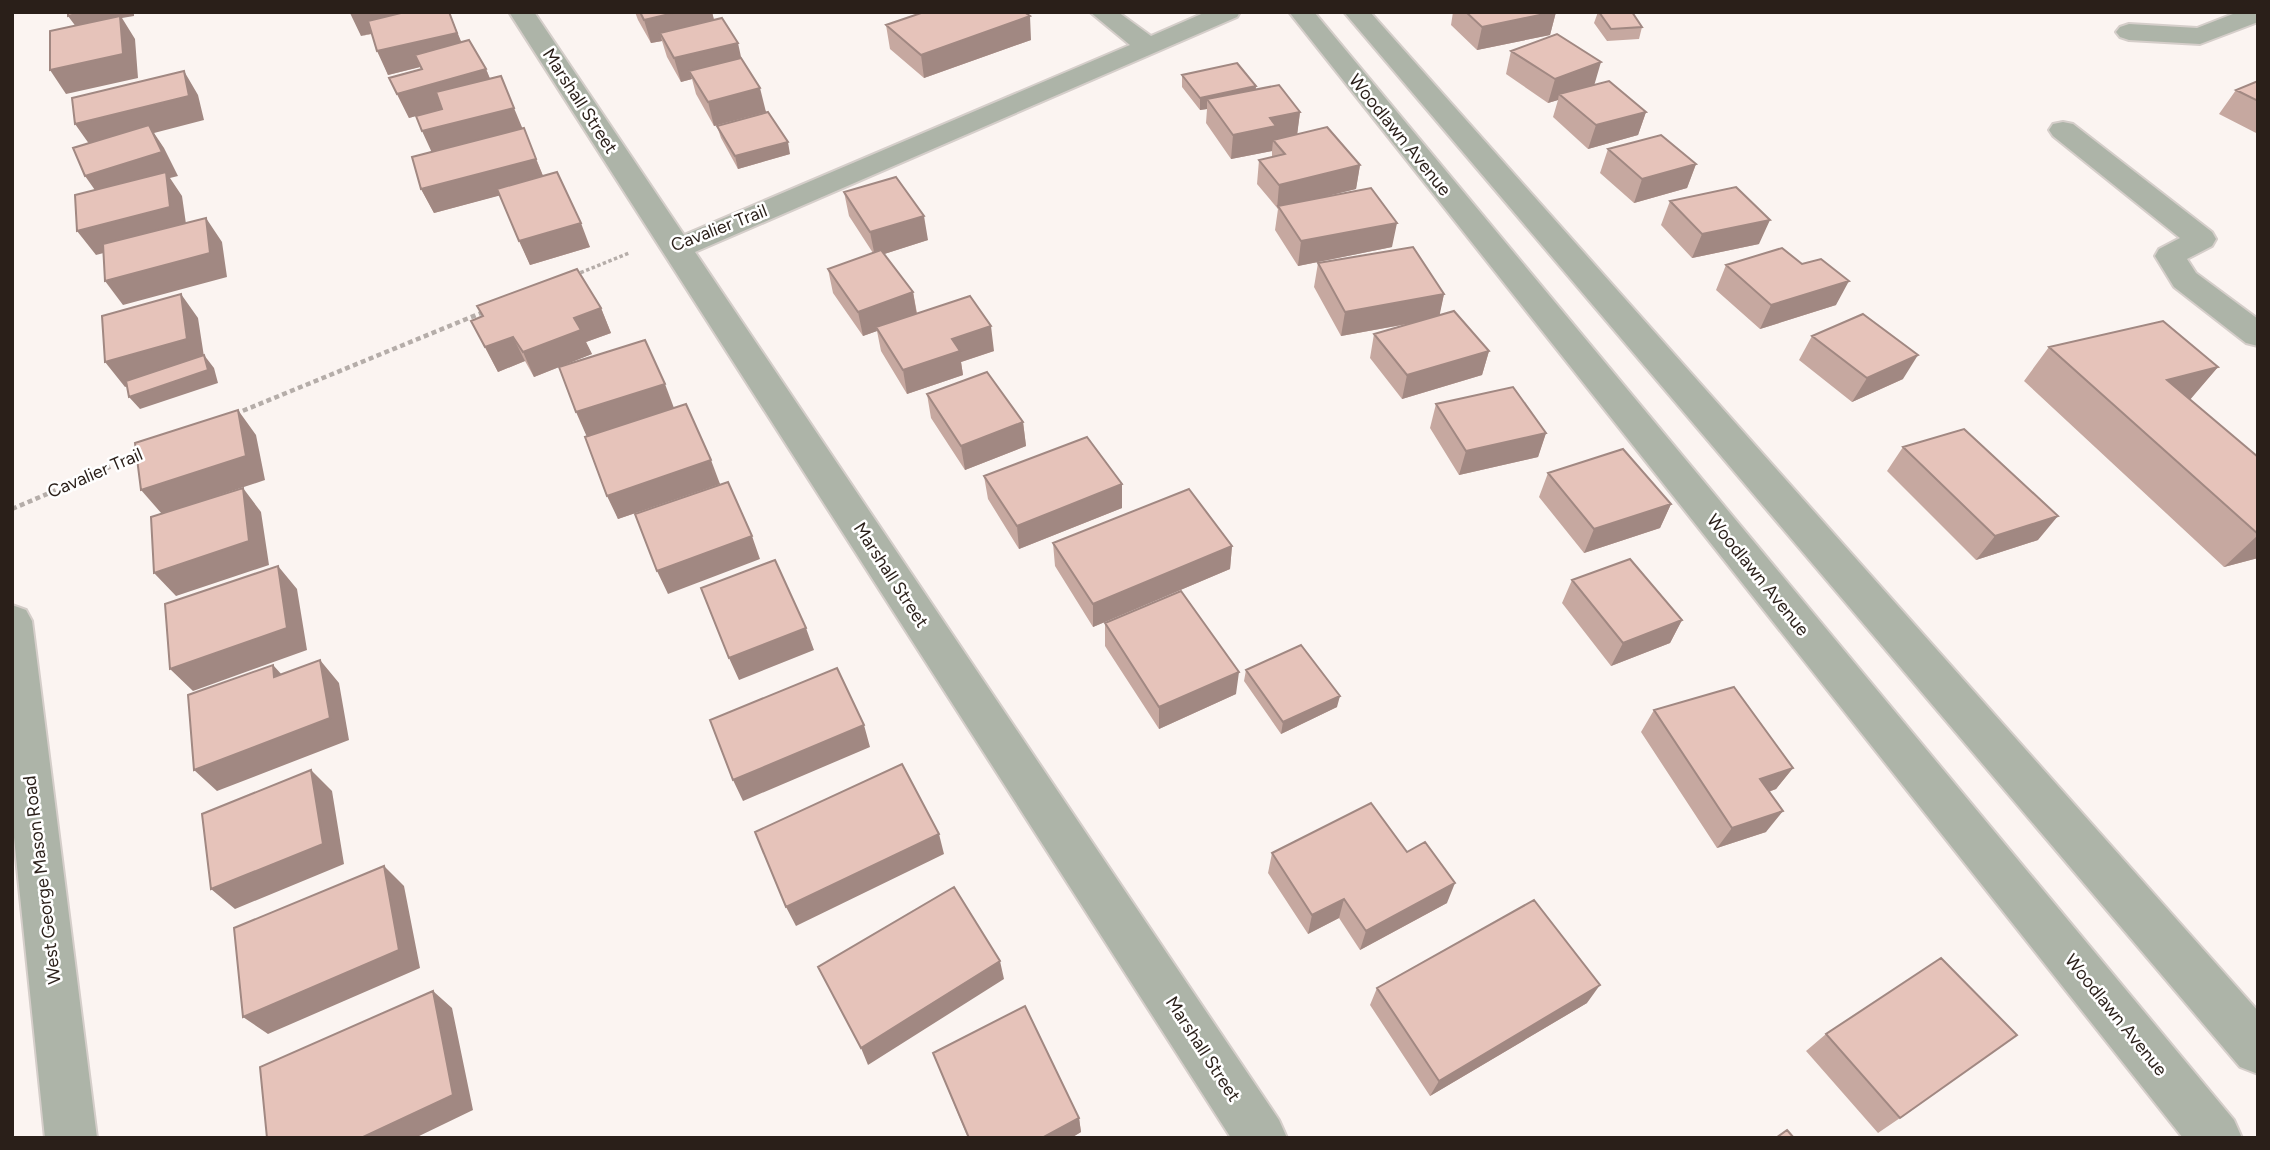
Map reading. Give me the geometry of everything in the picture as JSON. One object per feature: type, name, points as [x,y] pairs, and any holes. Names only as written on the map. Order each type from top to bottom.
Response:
[{"type":"street","name":"Marshall Street","points":[[521,12],[1261,1138]]},
{"type":"street","points":[[1102,12],[1147,45]]},
{"type":"street","name":"Cavalier Trail","points":[[677,248],[1228,12]]},
{"type":"street","name":"Woodlawn Avenue","points":[[1301,12],[2216,1138]]},
{"type":"street","points":[[1356,12],[2258,1049]]},
{"type":"street","points":[[2129,32],[2200,36],[2258,13]]},
{"type":"street","points":[[2063,130],[2201,239],[2170,256],[2185,280],[2258,335]]},
{"type":"street","name":"West George Mason Road","points":[[12,621],[71,1138]]},
{"type":"path","name":"Cavalier Trail","points":[[564,279],[628,253],[677,248]]},
{"type":"path","points":[[231,416],[487,311]]},
{"type":"path","name":"Cavalier Trail","points":[[12,509],[141,453]]},
{"type":"building","points":[[68,12],[85,12],[68,16]]},
{"type":"building","points":[[405,12],[449,12],[457,33],[377,51],[368,21]]},
{"type":"building","points":[[640,12],[678,12],[644,20]]},
{"type":"building","points":[[924,12],[1024,12],[1030,16],[921,55],[886,25]]},
{"type":"building","points":[[1466,12],[1554,12],[1482,27]]},
{"type":"building","points":[[1599,12],[1632,12],[1642,27],[1611,29]]},
{"type":"building","points":[[120,16],[123,54],[50,70],[50,31]]},
{"type":"building","points":[[722,18],[738,43],[674,58],[660,33]]},
{"type":"building","points":[[1557,34],[1601,62],[1555,79],[1511,51]]},
{"type":"building","points":[[469,40],[486,69],[397,94],[389,78],[422,69],[415,55]]},
{"type":"building","points":[[741,58],[760,88],[708,102],[689,71]]},
{"type":"building","points":[[1237,63],[1256,86],[1200,98],[1182,75]]},
{"type":"building","points":[[184,71],[189,96],[75,124],[72,98]]},
{"type":"building","points":[[501,76],[514,108],[422,131],[416,116],[442,109],[436,92]]},
{"type":"building","points":[[1609,81],[1646,112],[1596,125],[1559,94]]},
{"type":"building","points":[[2258,81],[2258,101],[2236,90]]},
{"type":"building","points":[[1279,85],[1300,112],[1270,118],[1276,126],[1233,135],[1207,99]]},
{"type":"building","points":[[768,112],[788,142],[735,156],[717,126]]},
{"type":"building","points":[[149,125],[162,152],[85,176],[73,148]]},
{"type":"building","points":[[1327,127],[1360,165],[1279,185],[1259,160],[1285,154],[1273,140]]},
{"type":"building","points":[[524,128],[536,159],[421,189],[412,157]]},
{"type":"building","points":[[1661,135],[1696,164],[1642,179],[1608,149]]},
{"type":"building","points":[[166,172],[170,207],[77,231],[75,195]]},
{"type":"building","points":[[557,172],[581,223],[519,241],[497,189]]},
{"type":"building","points":[[896,177],[924,216],[870,232],[844,192]]},
{"type":"building","points":[[1736,187],[1770,220],[1702,234],[1670,201]]},
{"type":"building","points":[[1371,188],[1397,223],[1301,241],[1278,206]]},
{"type":"building","points":[[206,218],[210,253],[105,281],[103,244]]},
{"type":"building","points":[[1413,247],[1444,294],[1345,312],[1318,263]]},
{"type":"building","points":[[1782,248],[1802,264],[1821,259],[1849,281],[1771,305],[1726,265]]},
{"type":"building","points":[[881,250],[913,292],[858,312],[828,269]]},
{"type":"building","points":[[577,269],[601,308],[574,318],[581,330],[523,352],[513,337],[485,347],[471,321],[483,316],[477,306]]},
{"type":"building","points":[[181,294],[187,339],[105,362],[102,316]]},
{"type":"building","points":[[970,296],[991,326],[952,339],[960,351],[903,370],[876,327]]},
{"type":"building","points":[[1454,311],[1489,351],[1407,375],[1374,334]]},
{"type":"building","points":[[1863,314],[1918,355],[1867,378],[1812,336]]},
{"type":"building","points":[[2163,321],[2218,367],[2167,380],[2258,457],[2258,534],[2049,347]]},
{"type":"building","points":[[645,340],[665,384],[576,412],[559,367]]},
{"type":"building","points":[[204,355],[208,370],[129,397],[126,381]]},
{"type":"building","points":[[987,372],[1023,422],[961,446],[927,394]]},
{"type":"building","points":[[1513,387],[1546,433],[1466,451],[1436,404]]},
{"type":"building","points":[[686,404],[711,460],[607,496],[585,437]]},
{"type":"building","points":[[238,410],[246,456],[141,490],[135,443]]},
{"type":"building","points":[[1964,429],[2058,516],[1995,536],[1903,447]]},
{"type":"building","points":[[1087,437],[1122,484],[1017,526],[984,476]]},
{"type":"building","points":[[1623,449],[1671,504],[1594,529],[1548,473]]},
{"type":"building","points":[[728,482],[752,536],[657,571],[635,514]]},
{"type":"building","points":[[243,488],[249,541],[154,573],[151,517]]},
{"type":"building","points":[[1189,489],[1232,546],[1093,604],[1053,543]]},
{"type":"building","points":[[1630,559],[1682,620],[1623,643],[1572,580]]},
{"type":"building","points":[[775,560],[806,628],[729,658],[701,588]]},
{"type":"building","points":[[278,566],[287,628],[170,669],[165,604]]},
{"type":"building","points":[[1181,591],[1239,672],[1159,707],[1105,623]]},
{"type":"building","points":[[1301,645],[1340,696],[1283,722],[1246,670]]},
{"type":"building","points":[[320,660],[330,718],[194,770],[188,695],[273,665],[274,677]]},
{"type":"building","points":[[837,668],[864,725],[733,780],[710,720]]},
{"type":"building","points":[[1734,687],[1793,768],[1760,779],[1783,811],[1732,828],[1654,710]]},
{"type":"building","points":[[902,764],[939,834],[786,907],[755,832]]},
{"type":"building","points":[[311,770],[323,844],[211,889],[202,814]]},
{"type":"building","points":[[1371,803],[1407,852],[1425,842],[1455,883],[1366,931],[1344,899],[1312,915],[1272,853]]},
{"type":"building","points":[[384,866],[399,950],[243,1017],[234,928]]},
{"type":"building","points":[[954,887],[1000,961],[861,1048],[818,967]]},
{"type":"building","points":[[1534,900],[1600,985],[1439,1081],[1377,988]]},
{"type":"building","points":[[1941,958],[2017,1035],[1900,1118],[1826,1034]]},
{"type":"building","points":[[433,991],[453,1095],[361,1138],[267,1138],[260,1067]]},
{"type":"building","points":[[1025,1006],[1079,1118],[1042,1138],[969,1138],[933,1053]]},
{"type":"building","points":[[1787,1130],[1794,1138],[1776,1138]]}]
